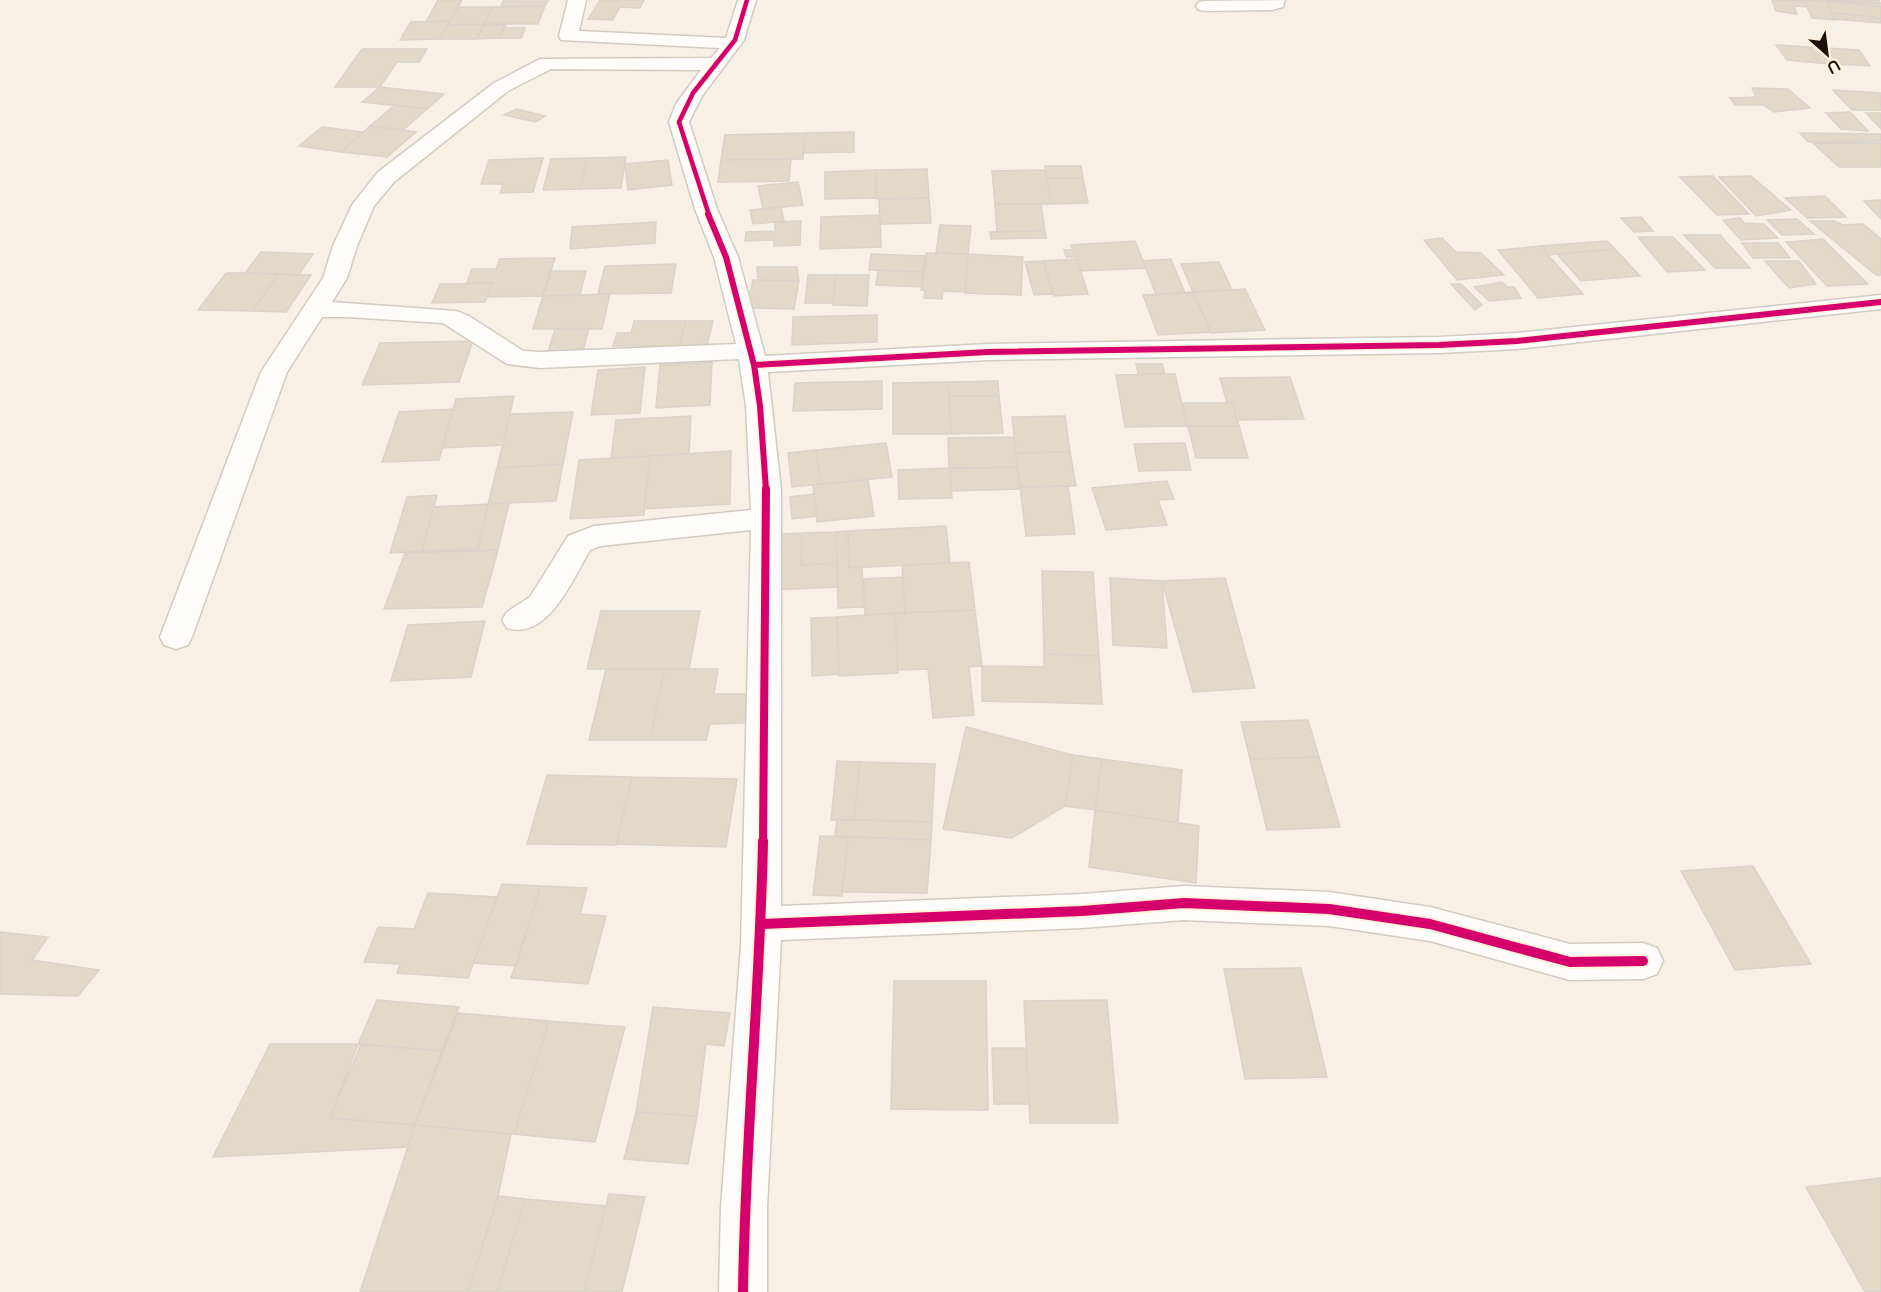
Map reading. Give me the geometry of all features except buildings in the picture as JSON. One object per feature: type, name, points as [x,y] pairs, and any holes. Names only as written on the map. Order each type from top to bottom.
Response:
[{"type":"street","points":[[176,637],[274,372],[335,278],[345,246],[363,205],[386,177],[501,87],[547,63],[567,36],[577,0]]},
{"type":"street","points":[[743,1292],[744,1207],[762,924],[766,490],[761,418],[753,358],[726,257],[706,209],[679,123],[683,110],[734,43],[747,0]]},
{"type":"street","points":[[1205,6],[1272,5],[1277,3],[1276,0]]},
{"type":"street","points":[[567,36],[734,43]]},
{"type":"street","points":[[547,63],[716,64]]},
{"type":"street","points":[[315,310],[347,309],[447,316],[460,321],[516,358],[540,360],[1439,345],[1517,341],[1881,302]]},
{"type":"street","points":[[518,620],[541,605],[579,543],[594,536],[765,519]]},
{"type":"street","points":[[762,924],[1082,911],[1184,903],[1329,909],[1431,924],[1570,962],[1642,961]]},
{"type":"cycle path","points":[[747,0],[735,40],[693,93],[681,113],[679,122],[706,209],[726,257],[754,365],[988,352],[1439,345],[1517,341],[1881,302]]},
{"type":"cycle path","points":[[743,1292],[744,1207],[761,946],[766,643],[766,490],[760,406],[754,365]]},
{"type":"cycle path","points":[[762,924],[1082,911],[1184,903],[1329,909],[1430,924],[1570,962],[1643,961]]}]
